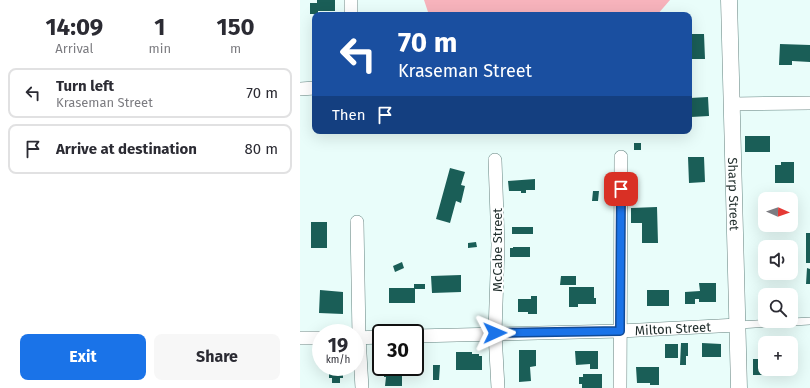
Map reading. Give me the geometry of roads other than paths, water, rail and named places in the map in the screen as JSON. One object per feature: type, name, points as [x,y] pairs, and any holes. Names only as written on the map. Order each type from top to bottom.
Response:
[{"type":"street","points":[[350,0],[351,12]]},
{"type":"street","name":"Sharp Street","points":[[729,0],[739,388]]},
{"type":"street","points":[[300,89],[312,88]]},
{"type":"street","points":[[732,104],[810,103]]},
{"type":"street","points":[[620,388],[621,157]]},
{"type":"street","name":"McCabe Street","points":[[495,160],[498,245],[495,333],[498,388]]},
{"type":"street","points":[[357,222],[357,324]]},
{"type":"street","name":"Milton Street","points":[[424,336],[620,331],[738,325]]},
{"type":"street","points":[[300,338],[312,338]]},
{"type":"street","points":[[361,376],[362,388]]},
{"type":"lane","points":[[738,325],[810,322]]}]
